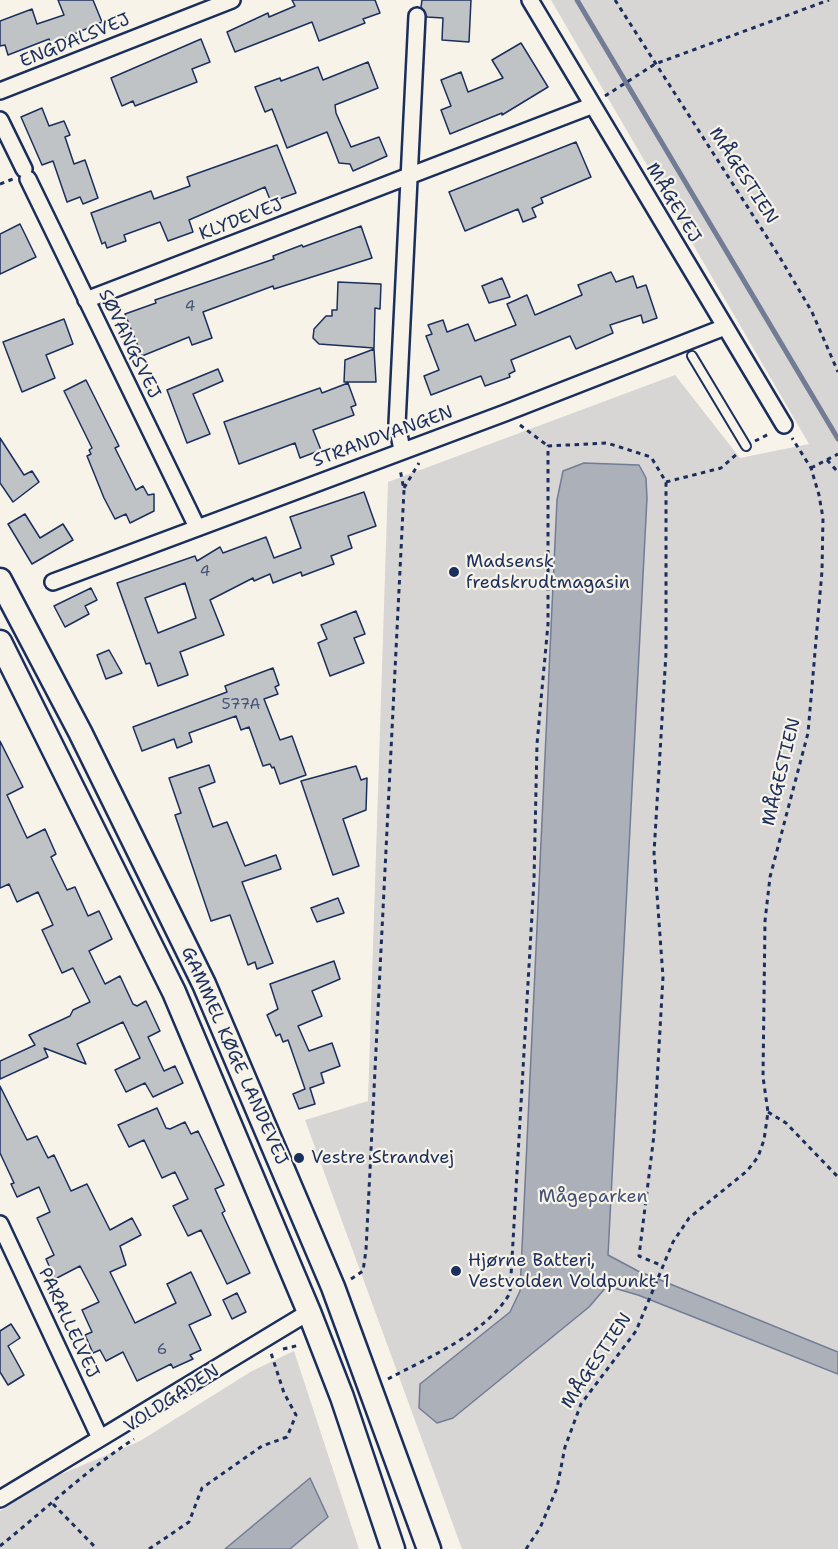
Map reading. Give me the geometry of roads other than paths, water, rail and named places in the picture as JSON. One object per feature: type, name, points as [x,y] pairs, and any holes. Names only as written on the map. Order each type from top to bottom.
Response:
[{"type":"main road","name":"GAMMEL KØGE LANDEVEJ","points":[[0,580],[80,732],[204,984],[333,1287],[429,1549]]},
{"type":"main road","name":"GAMMEL KØGE LANDEVEJ","points":[[0,642],[174,992],[309,1312],[345,1404],[393,1549]]},
{"type":"street","name":"ENGDALSVEJ","points":[[0,91],[232,0]]},
{"type":"street","name":"MÅGEVEJ","points":[[530,0],[591,106],[784,425]]},
{"type":"street","points":[[399,451],[397,424],[417,16]]},
{"type":"street","name":"KLYDEVEJ","points":[[86,300],[591,106]]},
{"type":"street","name":"SØVANGSVEJ","points":[[0,120],[197,527]]},
{"type":"street","name":"STRANDVANGEN","points":[[53,582],[725,327]]},
{"type":"street","name":"PARALLELVEJ","points":[[0,1224],[100,1438]]},
{"type":"street","points":[[0,1499],[309,1312]]},
{"type":"lane","points":[[692,356],[746,446]]},
{"type":"waterway","points":[[577,0],[838,439]]},
{"type":"place","name":"Madsensk fredskrudtmagasin","points":[[454,572]]},
{"type":"place","name":"Vestre Strandvej","points":[[299,1158]]},
{"type":"place","name":"Hjørne Batteri, Vestvolden Voldpunkt 1","points":[[456,1271]]},
{"type":"park label","name":"Mågeparken","points":[[593,1197]]}]
